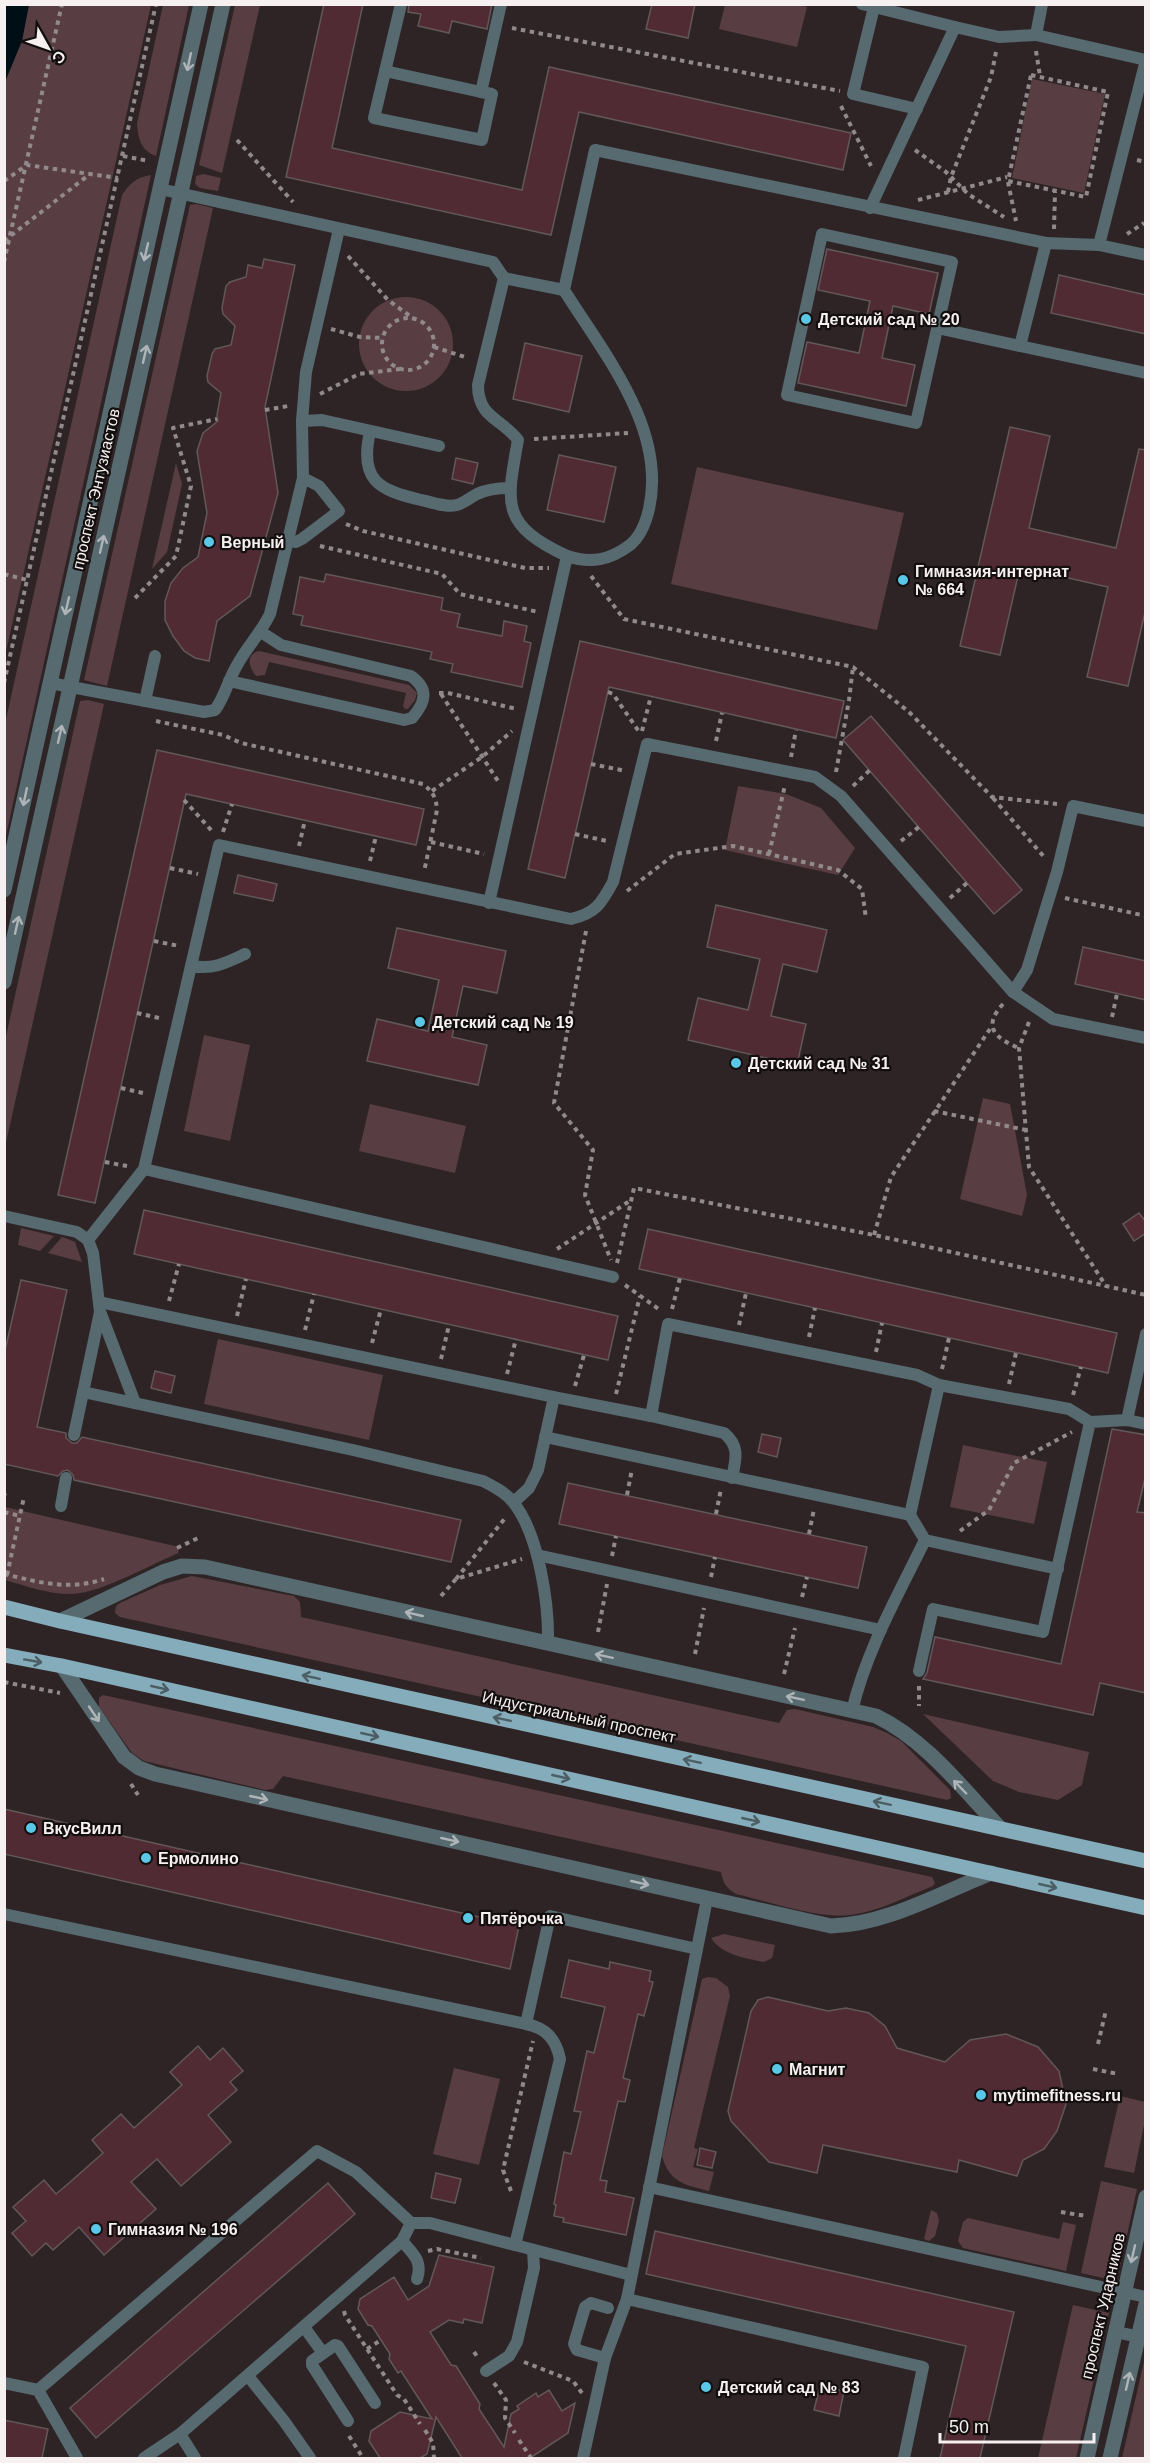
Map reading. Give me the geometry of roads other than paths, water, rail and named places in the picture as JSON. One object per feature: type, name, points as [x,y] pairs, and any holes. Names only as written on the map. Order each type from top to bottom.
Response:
[{"type":"main road","name":"Индустриальный проспект","points":[[4,1607],[1146,1861]]},
{"type":"main road","points":[[4,1655],[62,1666],[1146,1908]]},
{"type":"street","name":"проспект Энтузиастов","points":[[4,890],[201,4]]},
{"type":"street","name":"проспект Энтузиастов","points":[[6,972],[223,4]]},
{"type":"street","points":[[60,1621],[163,1572],[182,1566],[205,1568],[876,1716],[897,1726],[914,1739],[1001,1829]]},
{"type":"street","points":[[62,1666],[124,1757],[139,1768],[155,1774],[707,1899],[831,1926],[854,1926],[874,1921],[991,1873]]},
{"type":"street","name":"проспект Ударников","points":[[1087,2458],[1146,2197]]},
{"type":"street","points":[[1110,2458],[1142,2338],[1146,2304]]},
{"type":"lane","points":[[385,71],[492,94],[482,140],[374,118],[385,71],[401,4]]},
{"type":"lane","points":[[481,92],[501,4]]},
{"type":"lane","points":[[1036,35],[1042,4]]},
{"type":"lane","points":[[917,109],[853,94],[868,6],[999,37],[1036,35],[1146,60],[1099,246]]},
{"type":"lane","points":[[870,208],[955,27]]},
{"type":"lane","points":[[504,278],[478,386],[478,400],[486,412],[510,430],[518,440],[509,488],[513,511],[526,533],[543,545],[570,560],[597,560],[616,556],[635,541],[645,524],[652,494],[651,463],[644,433],[623,384],[564,290],[595,150],[1050,243],[1099,246],[1146,255]]},
{"type":"lane","points":[[160,189],[493,262],[504,278],[564,290]]},
{"type":"lane","points":[[50,683],[204,712],[215,710],[223,699],[229,681],[270,614],[303,478],[302,421],[306,372],[339,229]]},
{"type":"lane","points":[[822,234],[952,262],[937,328],[916,423],[787,395],[822,234]]},
{"type":"lane","points":[[1020,346],[1050,243]]},
{"type":"lane","points":[[937,328],[1146,373]]},
{"type":"lane","points":[[302,421],[322,420],[439,446]]},
{"type":"lane","points":[[370,432],[366,449],[368,467],[376,483],[393,493],[447,506],[457,505],[478,493],[493,488],[509,488]]},
{"type":"lane","points":[[288,541],[296,542],[302,539],[339,511],[319,486],[303,478]]},
{"type":"lane","points":[[489,903],[553,615],[570,560]]},
{"type":"lane","points":[[229,681],[404,720],[412,718],[423,702],[424,691],[420,682],[411,676],[281,645],[261,632]]},
{"type":"lane","points":[[145,701],[155,656]]},
{"type":"lane","points":[[88,1240],[144,1169],[220,843],[366,877],[571,920],[588,915],[603,902],[613,882],[647,744],[816,777],[842,796],[1013,992],[1053,1019],[1146,1038]]},
{"type":"lane","points":[[1013,992],[1027,970],[1057,872],[1073,806],[1146,821]]},
{"type":"lane","points":[[191,966],[219,967],[245,954]]},
{"type":"lane","points":[[144,1169],[613,1277]]},
{"type":"lane","points":[[4,1216],[77,1232],[88,1240],[93,1253],[100,1307],[135,1403]]},
{"type":"lane","points":[[100,1307],[166,1315],[724,1433],[733,1440],[737,1452],[728,1477]]},
{"type":"lane","points":[[75,1435],[100,1307]]},
{"type":"lane","points":[[651,1416],[668,1324],[917,1375],[939,1384],[1069,1409],[1090,1422],[1127,1420],[1146,1424]]},
{"type":"lane","points":[[1127,1420],[1146,1335]]},
{"type":"lane","points":[[939,1384],[910,1515],[925,1540],[1058,1569]]},
{"type":"lane","points":[[83,1392],[353,1450],[483,1481],[501,1490],[514,1502],[526,1524],[537,1555],[549,1621],[548,1644]]},
{"type":"lane","points":[[514,1502],[529,1488],[533,1479],[554,1397]]},
{"type":"lane","points":[[919,1671],[933,1610],[1043,1632],[1090,1422]]},
{"type":"lane","points":[[545,1437],[910,1515]]},
{"type":"lane","points":[[61,1506],[66,1478]]},
{"type":"lane","points":[[852,1711],[857,1690],[881,1630],[925,1540]]},
{"type":"lane","points":[[537,1555],[881,1630]]},
{"type":"lane","points":[[583,2458],[605,2358],[627,2299],[707,1899]]},
{"type":"lane","points":[[4,1914],[531,2025],[548,2033],[558,2046],[560,2059],[515,2245]]},
{"type":"lane","points":[[531,2025],[550,1916],[697,1949]]},
{"type":"lane","points":[[38,2391],[317,2151],[356,2172],[411,2223],[430,2223],[631,2276]]},
{"type":"lane","points":[[649,2187],[1146,2297]]},
{"type":"lane","points":[[144,2458],[180,2434],[402,2241],[411,2223]]},
{"type":"lane","points":[[402,2241],[418,2259],[420,2269],[417,2279]]},
{"type":"lane","points":[[486,2371],[509,2356],[517,2342],[534,2268],[533,2250]]},
{"type":"lane","points":[[627,2299],[923,2367],[904,2458]]},
{"type":"lane","points":[[605,2358],[577,2350],[574,2344],[585,2307],[591,2303],[608,2308]]},
{"type":"lane","points":[[304,2327],[323,2353]]},
{"type":"lane","points":[[1115,2332],[1142,2338]]},
{"type":"lane","points":[[348,2421],[312,2365],[312,2361],[335,2345],[338,2346],[375,2403]]},
{"type":"lane","points":[[248,2376],[284,2421],[309,2458]]},
{"type":"lane","points":[[4,2383],[38,2391],[77,2458]]},
{"type":"lane","points":[[180,2434],[195,2458]]},
{"type":"place","name":"Детский сад № 20","points":[[806,319]]},
{"type":"place","name":"Верный","points":[[209,542]]},
{"type":"place","name":"Гимназия-интернат № 664","points":[[903,580]]},
{"type":"place","name":"Детский сад № 19","points":[[420,1022]]},
{"type":"place","name":"Детский сад № 31","points":[[736,1063]]},
{"type":"place","name":"ВкусВилл","points":[[31,1828]]},
{"type":"place","name":"Ермолино","points":[[146,1858]]},
{"type":"place","name":"Пятёрочка","points":[[468,1918]]},
{"type":"place","name":"Магнит","points":[[777,2069]]},
{"type":"place","name":"mytimefitness.ru","points":[[981,2095]]},
{"type":"place","name":"Гимназия № 196","points":[[96,2229]]},
{"type":"place","name":"Детский сад № 83","points":[[706,2387]]}]
